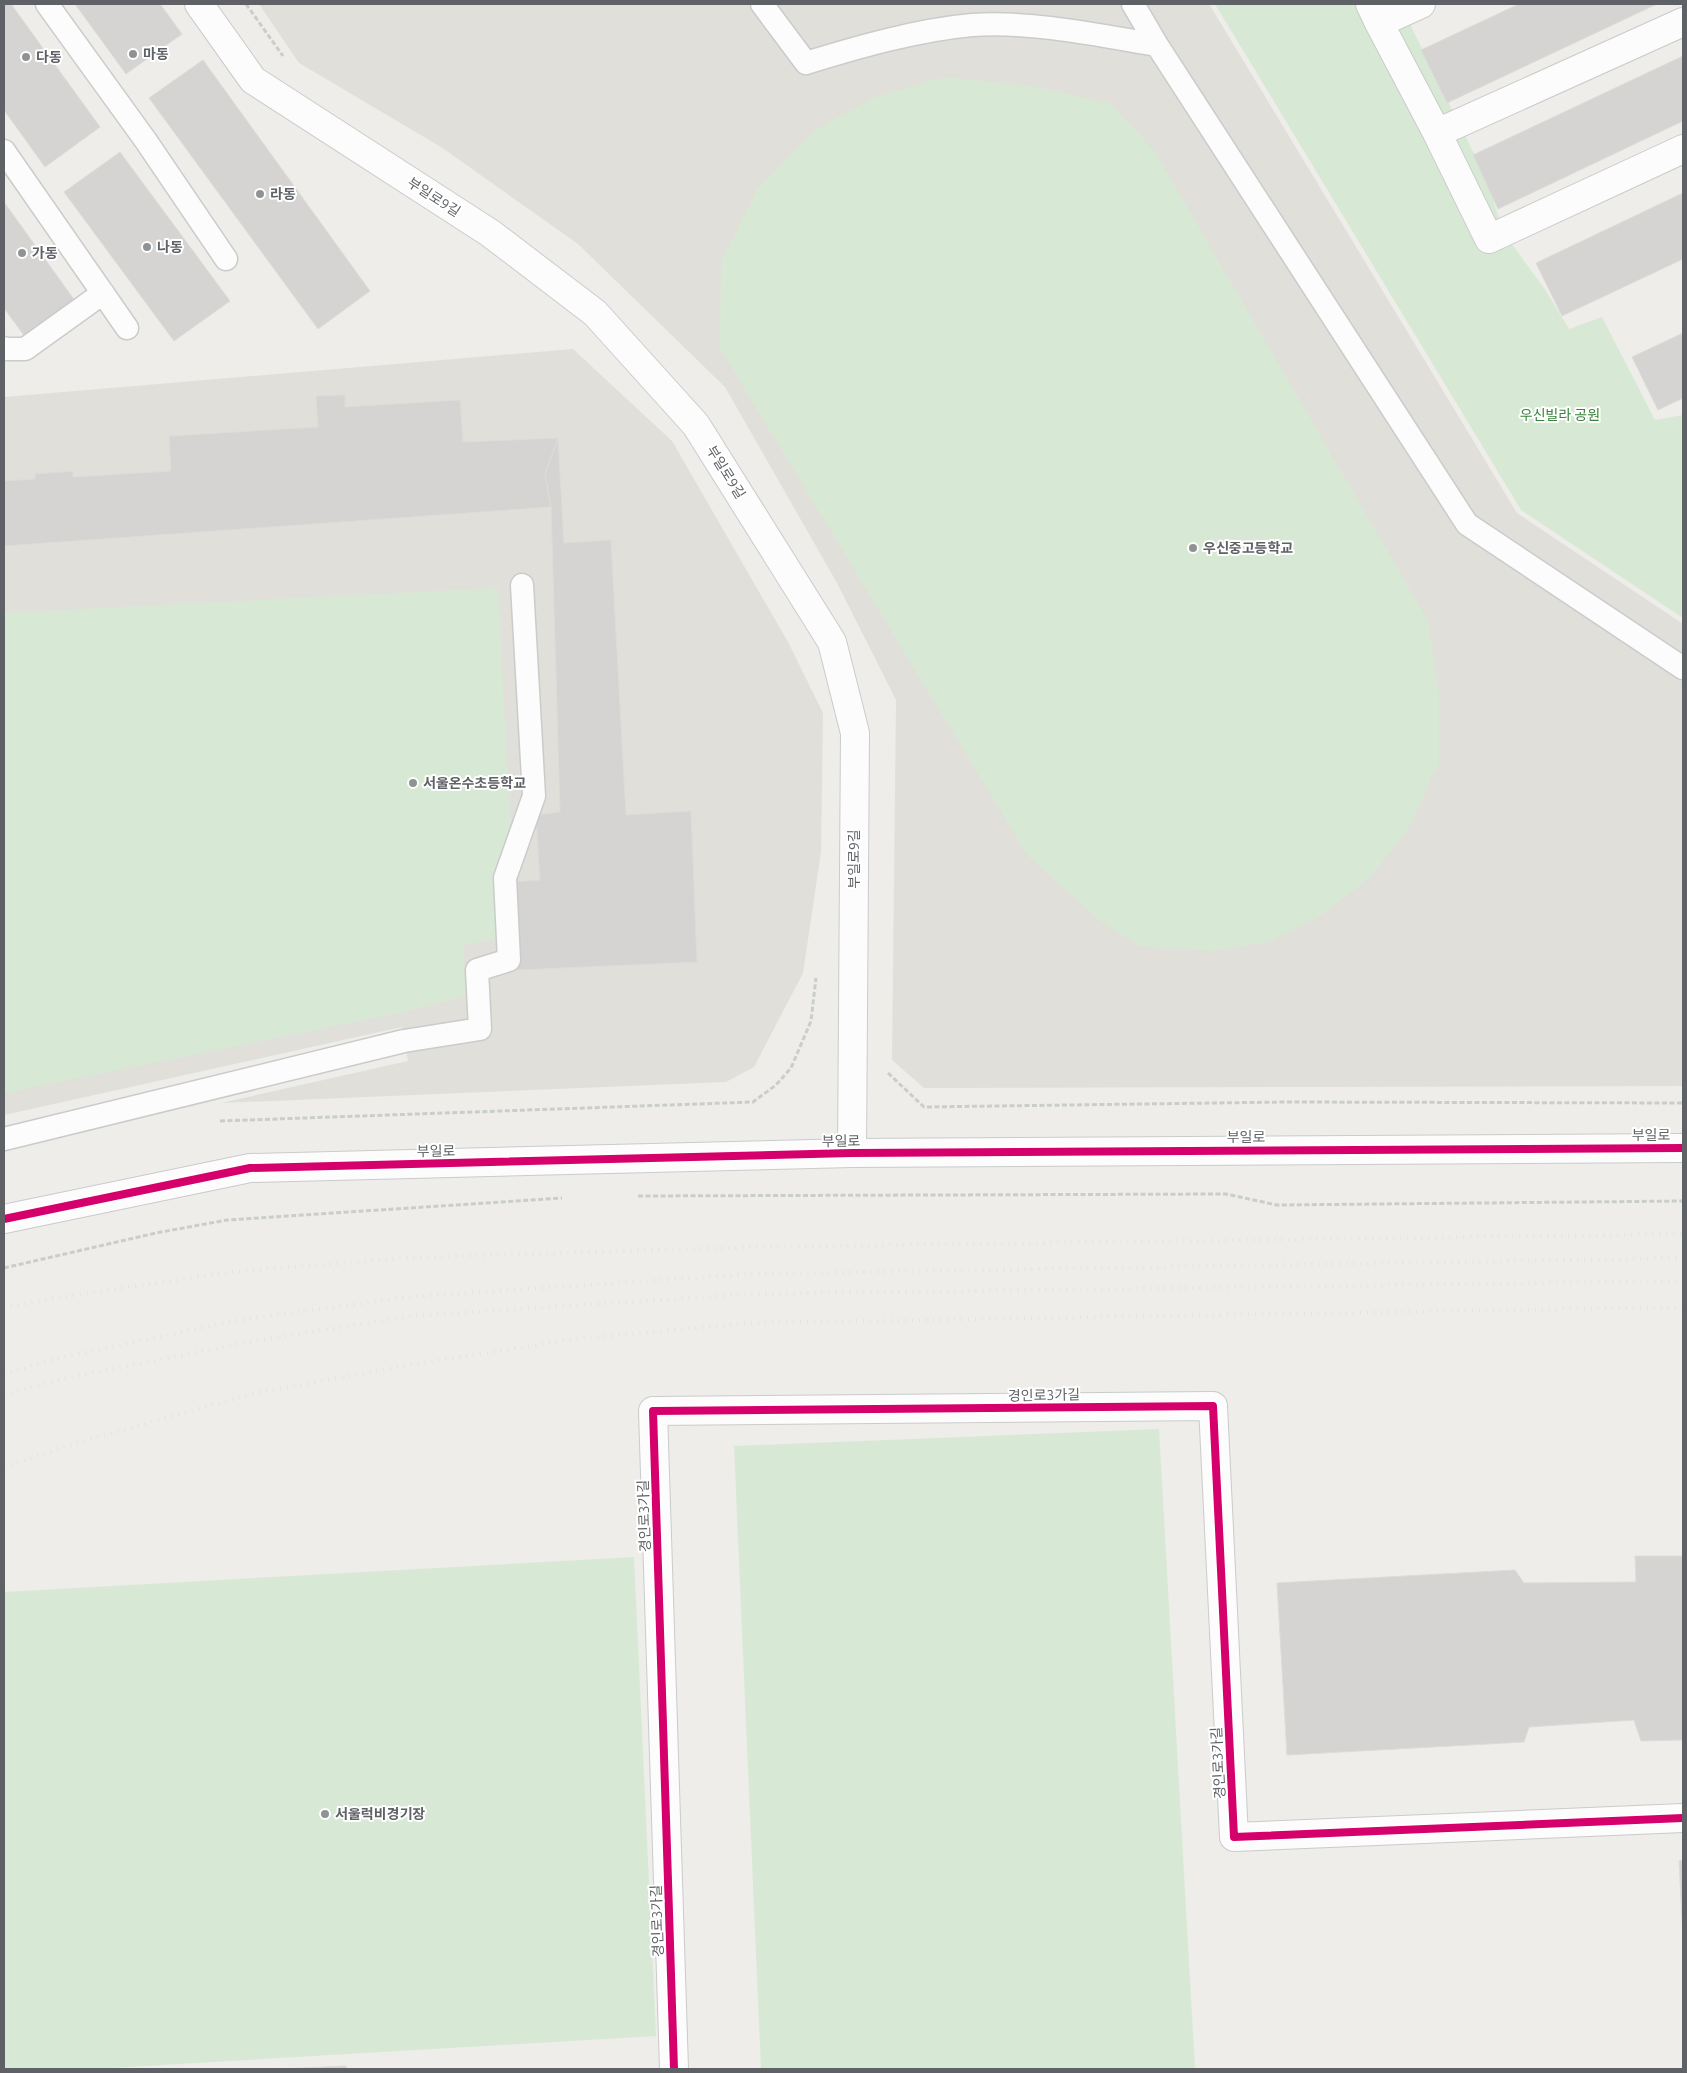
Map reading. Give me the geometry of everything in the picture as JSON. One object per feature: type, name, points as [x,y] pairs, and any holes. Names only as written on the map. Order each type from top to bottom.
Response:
[{"type":"street","name":"부일로9길","points":[[199,4],[253,80],[490,233],[595,313],[696,425],[832,642],[855,734],[852,1153]]},
{"type":"street","points":[[1421,4],[1375,13],[1490,239],[1683,149]]},
{"type":"street","points":[[1437,134],[1683,22]]},
{"type":"street","name":"부일로","points":[[4,1219],[250,1168],[852,1153],[1683,1148]]},
{"type":"street","name":"경인로3가길","points":[[674,2069],[654,1412],[1212,1406],[1234,1837],[1683,1818]]},
{"type":"lane","points":[[47,4],[146,141],[226,259]]},
{"type":"lane","points":[[762,4],[806,63],[905,36],[972,25],[1040,27],[1157,45]]},
{"type":"lane","points":[[1133,4],[1157,45],[1467,524],[1683,668]]},
{"type":"lane","points":[[4,151],[127,328]]},
{"type":"lane","points":[[4,348],[26,348],[103,293]]},
{"type":"lane","points":[[4,1140],[404,1041],[480,1028],[477,970],[509,960],[505,878],[534,796],[522,585]]},
{"type":"path","points":[[246,4],[288,62]]},
{"type":"path","points":[[211,1122],[753,1102],[776,1085],[791,1068],[811,1021],[817,972]]},
{"type":"path","points":[[888,1073],[924,1107],[1286,1102],[1683,1103]]},
{"type":"path","points":[[629,1196],[1226,1194],[1277,1205],[1683,1201]]},
{"type":"path","points":[[4,1268],[156,1233],[227,1220],[570,1197]]},
{"type":"shaded area","name":"우신중고등학교","points":[[259,4],[1209,4],[1517,513],[1683,624],[1683,1086],[924,1088],[892,1060],[896,700],[837,583],[725,387],[578,244],[441,147],[299,63]]},
{"type":"shaded area","name":"서울온수초등학교","points":[[573,349],[672,441],[788,642],[823,713],[821,852],[803,973],[754,1067],[726,1082],[221,1103],[408,1061],[402,1027],[4,1115],[4,397]]},
{"type":"green space","name":"우신빌라 공원","points":[[1215,4],[1400,4],[1487,180],[1500,222],[1509,240],[1546,291],[1569,329],[1602,317],[1655,420],[1683,415],[1683,618],[1521,510]]},
{"type":"green space","points":[[943,77],[1030,86],[1110,103],[1155,152],[1428,621],[1439,695],[1439,762],[1407,831],[1368,879],[1317,918],[1268,942],[1213,951],[1140,946],[1102,922],[1028,856],[720,348],[721,263],[758,188],[814,131],[873,98]]},
{"type":"green space","points":[[498,588],[511,842],[497,863],[497,939],[464,945],[465,996],[399,1013],[4,1093],[4,613]]},
{"type":"green space","points":[[1159,1429],[1195,2069],[761,2069],[734,1446]]},
{"type":"green space","name":"서울럭비경기장","points":[[634,1557],[656,2036],[94,2069],[4,2069],[4,1592]]},
{"type":"building","name":"다동","points":[[4,4],[11,4],[100,127],[45,167],[4,110]]},
{"type":"building","name":"마동","points":[[75,4],[160,4],[182,34],[126,74]]},
{"type":"building","points":[[1519,4],[1657,4],[1447,103],[1421,50]]},
{"type":"building","points":[[1683,56],[1683,121],[1498,209],[1473,155]]},
{"type":"building","name":"라동","points":[[203,60],[370,291],[318,329],[149,98]]},
{"type":"building","name":"나동","points":[[120,152],[230,301],[174,341],[64,192]]},
{"type":"building","points":[[1683,193],[1683,259],[1562,316],[1536,263]]},
{"type":"building","name":"가동","points":[[4,202],[78,305],[28,341],[4,308]]},
{"type":"building","points":[[1683,333],[1683,398],[1658,410],[1632,357]]},
{"type":"building","points":[[345,395],[345,407],[460,400],[463,442],[558,438],[545,474],[551,507],[4,546],[4,481],[35,479],[35,474],[73,471],[73,477],[171,471],[169,436],[318,427],[316,396]]},
{"type":"building","points":[[558,438],[564,543],[611,540],[626,815],[691,811],[697,962],[518,970],[512,882],[540,880],[536,815],[560,812],[551,507],[545,474]]},
{"type":"building","points":[[1635,1556],[1683,1556],[1683,1740],[1641,1741],[1634,1720],[1529,1727],[1524,1742],[1287,1755],[1277,1583],[1515,1570],[1524,1583],[1636,1582]]},
{"type":"building","points":[[1683,1860],[1683,1937],[1679,1861]]},
{"type":"building","points":[[346,2066],[346,2069],[282,2069]]},
{"type":"railway","points":[[4,1308],[49,1299],[231,1272],[406,1258],[750,1247],[1683,1234]]},
{"type":"railway","points":[[4,1374],[59,1358],[239,1320],[409,1297],[751,1274],[1683,1258]]},
{"type":"railway","points":[[4,1395],[62,1379],[243,1343],[411,1316],[752,1294],[1683,1281]]},
{"type":"railway","points":[[4,1467],[73,1444],[251,1394],[415,1364],[575,1339],[753,1323],[1683,1307]]},
{"type":"cycle path","points":[[4,1219],[250,1168],[852,1153],[1683,1148]]},
{"type":"cycle path","points":[[674,2069],[653,1411],[1213,1406],[1234,1837],[1683,1818]]},
{"type":"place","name":"마동","points":[[133,54]]},
{"type":"place","name":"다동","points":[[26,57]]},
{"type":"place","name":"라동","points":[[260,194]]},
{"type":"place","name":"나동","points":[[147,247]]},
{"type":"place","name":"가동","points":[[22,253]]},
{"type":"place","name":"우신중고등학교","points":[[1193,548]]},
{"type":"place","name":"서울온수초등학교","points":[[413,783]]},
{"type":"place","name":"서울럭비경기장","points":[[325,1814]]}]
